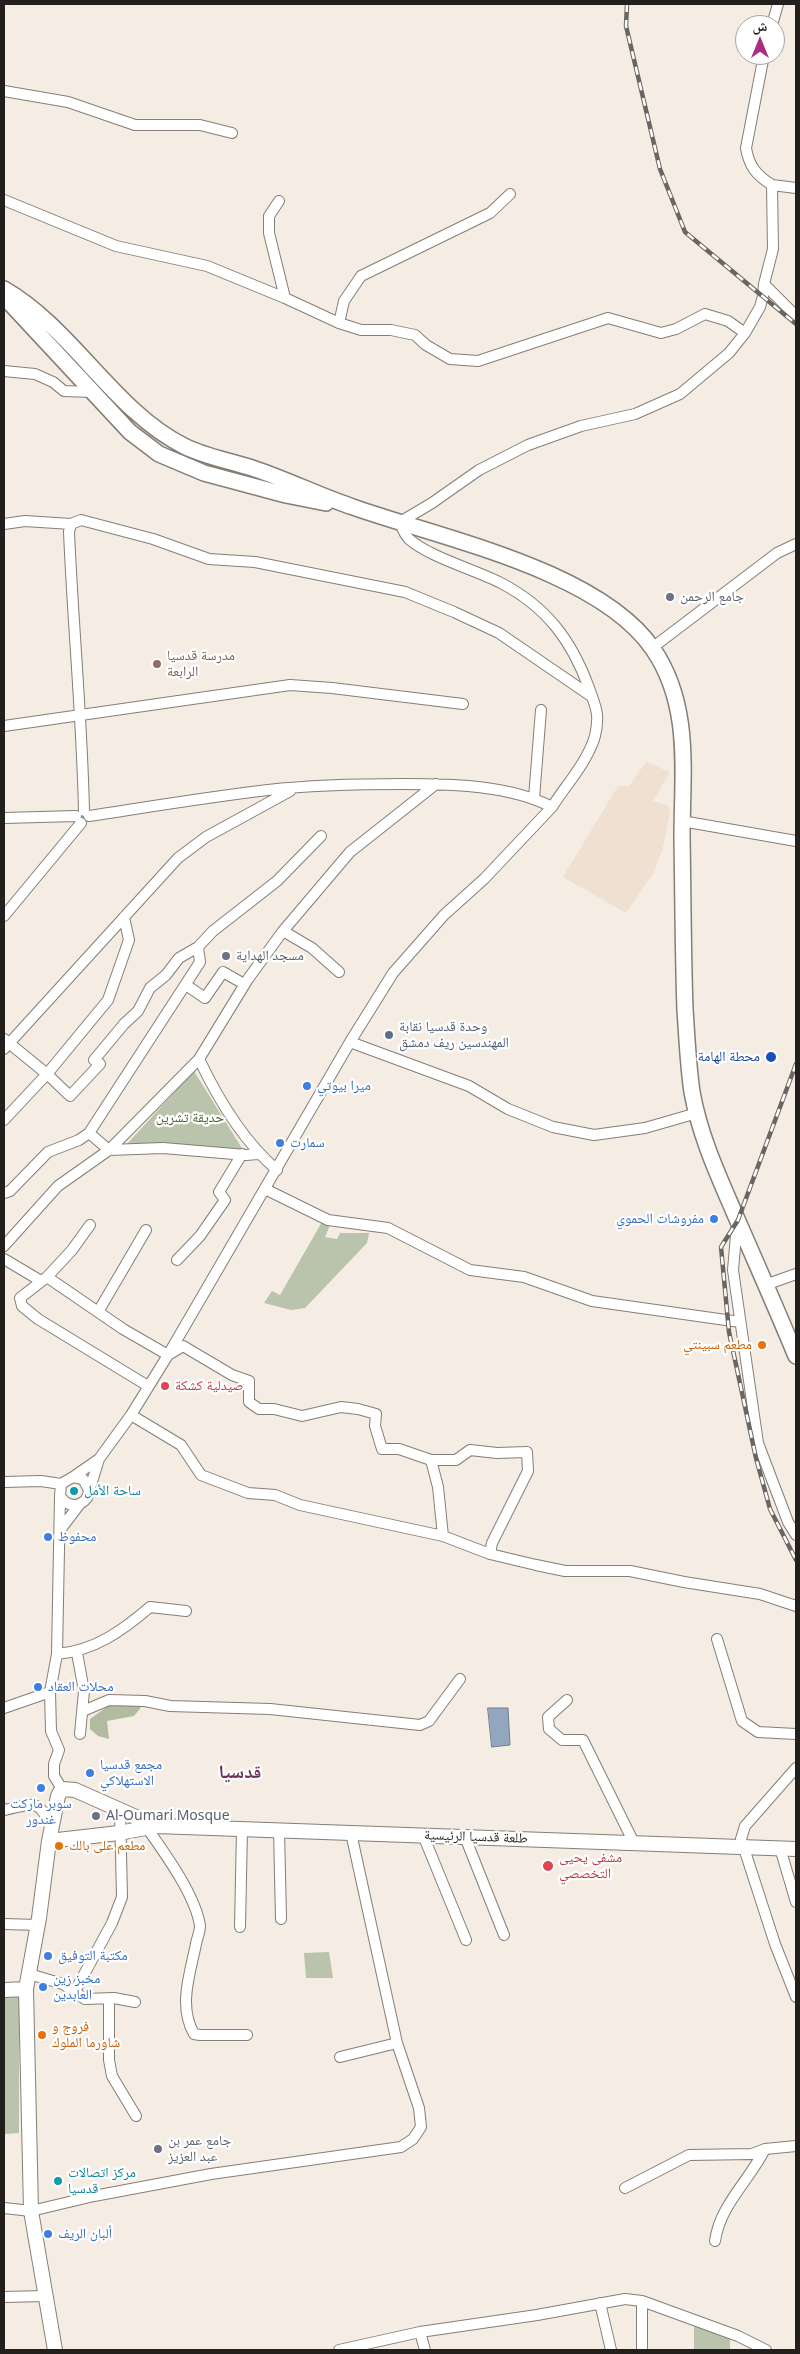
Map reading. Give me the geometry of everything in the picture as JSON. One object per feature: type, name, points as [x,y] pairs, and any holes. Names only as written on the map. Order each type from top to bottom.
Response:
[{"type":"main road","points":[[4,289],[42,317],[146,420],[166,436],[201,453],[271,475],[350,506],[529,564],[610,607],[652,648],[674,692],[682,721],[684,751],[682,821],[684,972],[689,1070],[697,1113],[708,1152],[766,1285],[791,1332],[796,1356]]},
{"type":"main road","points":[[4,297],[92,392],[145,445],[173,462],[204,473],[286,495],[350,506]]},
{"type":"main road","points":[[55,2350],[31,2211],[26,1989],[38,1925],[50,1834],[58,1796],[62,1788]]},
{"type":"main road","name":"طلعة قدسيا الرئيسية","points":[[62,1788],[75,1790],[120,1810],[151,1827]]},
{"type":"main road","name":"طلعة قدسيا الرئيسية","points":[[50,1834],[119,1833],[151,1827],[796,1849]]},
{"type":"main road","points":[[4,1990],[26,1989]]},
{"type":"street","points":[[762,65],[746,148],[748,162],[759,177],[772,185],[796,188]]},
{"type":"street","points":[[4,91],[68,102],[135,126],[200,126],[232,133]]},
{"type":"street","points":[[60,1530],[79,1505],[87,1498],[88,1488],[99,1460],[131,1415],[168,1355],[350,1042],[393,973],[444,915],[484,879],[552,808],[594,738],[599,718],[596,704],[591,696],[579,660],[563,635],[546,616],[524,597],[502,583],[420,547],[407,537],[400,522],[455,488],[479,470],[528,445],[581,426],[635,414],[680,394],[729,353],[745,333],[760,307],[764,284],[774,249],[772,185]]},
{"type":"street","points":[[339,323],[344,301],[361,276],[490,213],[510,194]]},
{"type":"street","points":[[4,200],[116,246],[207,266],[285,298],[339,323],[361,330],[391,330],[415,335],[426,346],[450,359],[478,361],[608,318],[661,333],[670,331],[705,314],[728,320],[745,333]]},
{"type":"street","points":[[279,201],[269,216],[270,233],[285,298]]},
{"type":"street","points":[[764,284],[796,316]]},
{"type":"street","points":[[4,371],[35,374],[53,382],[64,391],[92,392]]},
{"type":"street","points":[[4,524],[25,521],[71,524],[81,520],[91,521],[210,558],[255,562],[405,592],[499,633],[591,696]]},
{"type":"street","points":[[4,916],[82,816],[81,716],[74,660],[69,532],[71,524]]},
{"type":"street","points":[[652,648],[777,553],[796,544]]},
{"type":"street","points":[[4,726],[290,685],[332,688],[463,704]]},
{"type":"street","points":[[534,798],[541,710]]},
{"type":"street","points":[[4,818],[82,816],[270,790],[359,784],[436,784],[478,787],[534,798],[552,808]]},
{"type":"street","points":[[4,1246],[58,1186],[109,1150],[199,1059],[244,984],[283,931],[350,852],[436,784]]},
{"type":"street","points":[[293,789],[206,837],[178,858],[5,1044],[47,1074],[70,1096],[100,1064],[94,1060],[124,1024],[138,1011],[150,988],[166,975],[179,958],[198,947],[213,931],[277,881],[321,836]]},
{"type":"street","points":[[682,821],[796,841]]},
{"type":"street","points":[[4,1120],[47,1074],[108,1000],[129,940],[124,917]]},
{"type":"street","points":[[283,931],[312,948],[339,972]]},
{"type":"street","points":[[4,1193],[10,1191],[48,1152],[79,1140],[89,1133],[200,962],[198,947]]},
{"type":"street","points":[[186,985],[205,998],[223,972],[244,984]]},
{"type":"street","points":[[350,1042],[469,1086],[508,1109],[554,1127],[594,1135],[645,1128],[697,1113]]},
{"type":"street","points":[[199,1059],[212,1087],[258,1154],[277,1170]]},
{"type":"street","points":[[89,1133],[109,1150],[163,1148],[258,1154]]},
{"type":"street","points":[[177,1260],[200,1236],[225,1200],[220,1192],[242,1154]]},
{"type":"street","points":[[265,1189],[328,1220],[388,1228],[470,1270],[524,1277],[592,1301],[740,1322]]},
{"type":"street","points":[[738,1220],[733,1270],[758,1444],[788,1522],[796,1535]]},
{"type":"street","points":[[90,1225],[72,1250],[44,1279],[20,1298],[22,1306],[38,1319],[148,1386]]},
{"type":"street","points":[[98,1312],[146,1230]]},
{"type":"street","points":[[4,1259],[44,1279],[168,1355]]},
{"type":"street","points":[[766,1285],[796,1274]]},
{"type":"street","points":[[168,1355],[183,1346],[232,1375],[249,1382],[249,1402],[259,1409],[274,1409],[302,1416],[341,1407],[376,1414],[375,1426],[382,1449],[400,1449],[432,1460],[456,1460],[470,1450],[497,1453],[528,1452],[528,1471],[492,1543],[490,1554]]},
{"type":"street","points":[[131,1415],[181,1444],[201,1475],[248,1493],[275,1495],[300,1505],[443,1536],[490,1554],[565,1571],[630,1570],[684,1582],[760,1594],[796,1606]]},
{"type":"street","points":[[4,1482],[42,1481],[61,1484],[99,1460]]},
{"type":"street","points":[[432,1460],[438,1487],[443,1536]]},
{"type":"street","points":[[72,1476],[83,1479],[88,1488]]},
{"type":"street","points":[[61,1484],[57,1654],[50,1692],[51,1731],[59,1750],[54,1764],[54,1776],[62,1788]]},
{"type":"street","points":[[60,1496],[70,1505],[79,1505]]},
{"type":"street","points":[[57,1654],[77,1653],[124,1630],[150,1608],[186,1611]]},
{"type":"street","points":[[717,1639],[739,1715],[746,1726],[758,1732],[796,1734]]},
{"type":"street","points":[[77,1653],[84,1691],[80,1734]]},
{"type":"street","points":[[82,1711],[109,1700],[144,1701],[170,1706],[270,1709],[420,1725],[429,1721],[460,1679]]},
{"type":"street","points":[[4,1708],[50,1692]]},
{"type":"street","points":[[567,1700],[548,1717],[549,1729],[562,1740],[583,1740],[634,1843]]},
{"type":"street","points":[[796,1768],[745,1826],[741,1834],[775,1944],[796,1997]]},
{"type":"street","points":[[4,1810],[33,1804],[43,1809],[50,1834]]},
{"type":"street","points":[[74,1992],[112,1922],[122,1897],[119,1833],[120,1810]]},
{"type":"street","points":[[151,1827],[175,1868],[200,1925],[185,1999],[187,2020],[191,2030],[194,2034],[200,2035],[247,2035]]},
{"type":"street","points":[[240,1927],[242,1829]]},
{"type":"street","points":[[279,1830],[281,1919]]},
{"type":"street","points":[[4,2208],[31,2211],[94,2196],[211,2174],[401,2147],[413,2139],[421,2126],[419,2108],[397,2043],[351,1833]]},
{"type":"street","points":[[424,1835],[466,1940]]},
{"type":"street","points":[[465,1837],[504,1935]]},
{"type":"street","points":[[780,1848],[796,1902]]},
{"type":"street","points":[[4,1924],[38,1925]]},
{"type":"street","points":[[29,1974],[63,1984],[84,1999],[134,2002]]},
{"type":"street","points":[[109,1999],[109,2060],[112,2076],[136,2116]]},
{"type":"street","points":[[340,2057],[397,2043]]},
{"type":"street","points":[[625,2188],[689,2155],[752,2154],[765,2149],[796,2146]]},
{"type":"street","points":[[715,2241],[717,2227],[727,2206],[759,2163],[765,2149]]},
{"type":"street","points":[[4,2297],[45,2296]]},
{"type":"street","points":[[339,2350],[420,2332],[538,2315],[625,2299],[642,2301],[738,2336],[766,2350]]},
{"type":"street","points":[[642,2301],[642,2350]]},
{"type":"street","points":[[600,2303],[611,2350]]},
{"type":"street","points":[[420,2332],[425,2350]]},
{"type":"shaded area","points":[[646,762],[670,772],[653,801],[669,806],[670,814],[662,851],[653,874],[626,913],[563,877],[618,786],[629,786]]},
{"type":"green space","name":"حديقة تشرين","points":[[194,1071],[243,1150],[127,1144]]},
{"type":"green space","points":[[322,1222],[330,1225],[325,1237],[337,1239],[340,1233],[369,1233],[367,1243],[305,1308],[291,1310],[264,1303],[272,1291],[280,1295]]},
{"type":"green space","points":[[115,1701],[142,1706],[134,1716],[107,1721],[109,1739],[98,1736],[90,1729],[90,1719]]},
{"type":"green space","points":[[329,1952],[333,1978],[306,1978],[304,1953]]},
{"type":"green space","points":[[19,1996],[19,2133],[4,2134],[4,1997]]},
{"type":"green space","points":[[694,2325],[730,2338],[730,2350],[694,2350]]},
{"type":"water","points":[[488,1708],[508,1708],[510,1745],[492,1747]]},
{"type":"railway","points":[[627,4],[626,26],[660,169],[685,232],[796,324]]},
{"type":"railway","points":[[796,1064],[738,1220],[721,1247],[729,1332],[756,1458],[770,1509],[796,1560]]},
{"type":"place","name":"جامع الرحمن","points":[[670,597]]},
{"type":"place","name":"مدرسة قدسيا الرابعة","points":[[157,664]]},
{"type":"place","name":"مسجد الهداية","points":[[226,956]]},
{"type":"place","name":"وحدة قدسيا نقابة المهندسين ريف دمشق","points":[[389,1035]]},
{"type":"place","name":"محطة الهامة","points":[[771,1057]]},
{"type":"place","name":"ميرا بيوتي","points":[[307,1086]]},
{"type":"place","name":"سمارت","points":[[280,1143]]},
{"type":"place","name":"مفروشات الحموي","points":[[714,1219]]},
{"type":"place","name":"مطعم سبينتي","points":[[762,1345]]},
{"type":"place","name":"صيدلية كشكة","points":[[165,1386]]},
{"type":"place","name":"ساحة الأمل","points":[[74,1491]]},
{"type":"place","name":"محفوظ","points":[[48,1537]]},
{"type":"place","name":"محلات العقاد","points":[[38,1687]]},
{"type":"place","name":"مجمع قدسيا الاستهلاكي","points":[[90,1773]]},
{"type":"place","name":"سوبر ماركت غندور","points":[[41,1788]]},
{"type":"place","name":"Al-Oumari Mosque","points":[[96,1816]]},
{"type":"place","name":"مطعم على بالك","points":[[59,1846]]},
{"type":"place","name":"مشفى يحيى التخصصي","points":[[548,1866]]},
{"type":"place","name":"مكتبة التوفيق","points":[[48,1956]]},
{"type":"place","name":"مخبز زين العابدين","points":[[43,1987]]},
{"type":"place","name":"فروج و شاورما الملوك","points":[[42,2035]]},
{"type":"place","name":"جامع عمر بن عبد العزيز","points":[[158,2149]]},
{"type":"place","name":"مركز اتصالات قدسيا","points":[[58,2181]]},
{"type":"place","name":"ألبان الريف","points":[[48,2234]]},
{"type":"district","name":"قدسيا","points":[[240,1773]]}]
